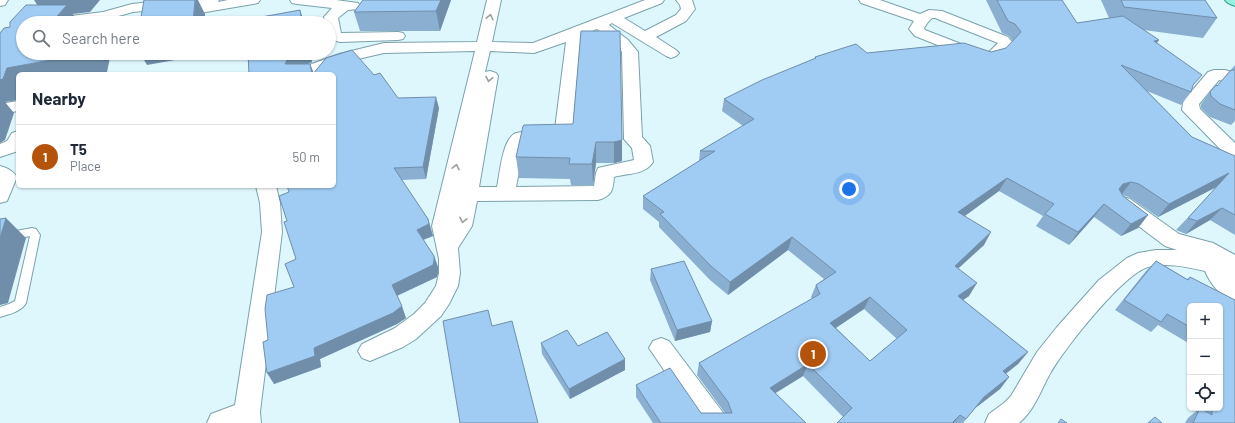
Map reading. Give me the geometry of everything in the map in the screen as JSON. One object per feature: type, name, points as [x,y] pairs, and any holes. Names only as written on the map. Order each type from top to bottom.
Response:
[{"type":"street","points":[[99,16],[105,0]]},
{"type":"street","points":[[105,16],[135,4],[212,0]]},
{"type":"street","points":[[162,16],[253,0]]},
{"type":"street","points":[[297,0],[351,6],[338,10],[333,16]]},
{"type":"street","points":[[370,352],[408,332],[437,306],[447,286],[450,268],[449,245],[442,226],[458,194],[474,121],[494,0]]},
{"type":"street","points":[[488,42],[508,0]]},
{"type":"street","points":[[336,37],[488,42],[534,48],[657,0]]},
{"type":"street","points":[[645,37],[681,18],[688,8],[687,3],[683,0]]},
{"type":"street","points":[[866,0],[922,19]]},
{"type":"street","points":[[929,14],[937,14],[1003,40],[1006,44],[991,59],[986,59],[920,33],[916,29],[922,19],[929,14]]},
{"type":"street","points":[[458,194],[598,193],[603,190],[605,173],[612,169],[638,168],[644,162],[641,146],[633,139],[630,52],[606,21]]},
{"type":"street","points":[[606,21],[645,37],[671,53]]},
{"type":"street","points":[[505,194],[515,144],[521,138],[556,137],[564,131],[575,33]]},
{"type":"street","points":[[304,72],[344,57],[384,48],[488,42]]},
{"type":"street","points":[[1235,79],[1226,75],[1214,74],[1190,103],[1191,110],[1235,154]]},
{"type":"street","points":[[0,110],[16,106]]},
{"type":"street","points":[[0,151],[15,145],[16,142]]},
{"type":"street","points":[[0,172],[7,177],[0,196]]},
{"type":"street","points":[[220,423],[247,417],[272,232],[270,203],[266,188]]},
{"type":"street","points":[[1121,203],[1172,240],[1199,246],[1215,253],[1224,265]]},
{"type":"street","points":[[998,423],[1014,411],[1027,393],[1046,360],[1101,291],[1135,263],[1145,259],[1172,259],[1224,265],[1235,271]]},
{"type":"street","points":[[1224,265],[1220,280],[1235,292]]},
{"type":"street","points":[[661,348],[715,423]]},
{"type":"lane","points":[[0,238],[32,232],[36,235],[20,303],[13,308],[0,312]]},
{"type":"building","points":[[144,0],[195,0],[194,16],[141,16]]},
{"type":"building","points":[[363,0],[441,0],[436,11],[354,12]]},
{"type":"building","points":[[997,0],[1062,0],[1077,23],[1123,16],[1159,40],[1154,41],[1202,75],[1193,85],[1191,92],[1121,65],[1192,137],[1235,156],[1235,215],[1222,208],[1197,221],[1188,218],[1229,173],[1169,204],[1139,184],[1131,182],[1123,184],[1119,189],[1123,196],[1148,215],[1131,224],[1104,204],[1078,232],[1045,214],[1054,204],[1007,178],[958,212],[991,232],[955,266],[977,283],[958,296],[1028,352],[1003,371],[1009,377],[984,397],[966,419],[960,415],[952,423],[837,423],[852,408],[808,364],[770,388],[806,423],[661,423],[636,385],[670,368],[701,413],[732,413],[728,402],[699,363],[820,294],[816,285],[836,272],[792,237],[730,282],[712,267],[660,214],[664,212],[643,196],[715,151],[700,151],[754,119],[724,99],[762,80],[816,58],[815,57],[856,44],[867,53],[964,43],[991,52],[1006,48],[1021,32],[1015,24],[1008,21]],"holes":[[[870,297],[907,330],[870,361],[830,323]]]},
{"type":"building","points":[[1121,0],[1205,0],[1217,18],[1124,7]]},
{"type":"building","points":[[26,5],[67,5],[57,16],[16,16],[16,60],[51,60],[7,68],[3,79],[0,80],[0,33],[4,28],[10,27],[10,22]]},
{"type":"building","points":[[300,10],[301,16],[267,16]]},
{"type":"building","points":[[581,31],[620,31],[622,140],[614,142],[596,142],[592,164],[569,164],[570,158],[516,157],[524,125],[573,124]]},
{"type":"building","points":[[352,50],[374,75],[380,73],[398,98],[436,97],[423,167],[394,168],[428,219],[429,224],[417,230],[434,256],[434,261],[433,265],[392,285],[402,306],[393,313],[314,348],[315,356],[267,373],[263,342],[268,340],[265,309],[267,295],[294,287],[285,264],[296,259],[284,222],[287,221],[279,196],[289,192],[288,188],[336,188],[336,72],[315,72],[324,60],[336,60],[336,55]]},
{"type":"building","points":[[248,60],[287,60],[285,64],[310,64],[312,72],[249,72]]},
{"type":"building","points":[[1231,70],[1235,70],[1235,110],[1220,104],[1211,96],[1210,92]]},
{"type":"building","points":[[6,218],[0,238],[0,219]]},
{"type":"building","points":[[684,261],[712,321],[677,330],[651,269]]},
{"type":"building","points":[[1156,261],[1188,280],[1190,277],[1235,300],[1235,423],[1193,423],[1199,411],[1205,411],[1212,415],[1212,411],[1223,411],[1223,303],[1187,303],[1187,325],[1167,314],[1161,322],[1124,300]]},
{"type":"building","points":[[488,310],[492,326],[512,321],[538,423],[460,423],[443,321]]},
{"type":"building","points":[[567,330],[578,346],[607,332],[625,359],[569,389],[541,343]]},
{"type":"building","points":[[1155,417],[1162,423],[1148,423]]},
{"type":"building","points":[[1061,419],[1067,423],[1058,423]]},
{"type":"place","name":"T5","points":[[813,354]]}]
